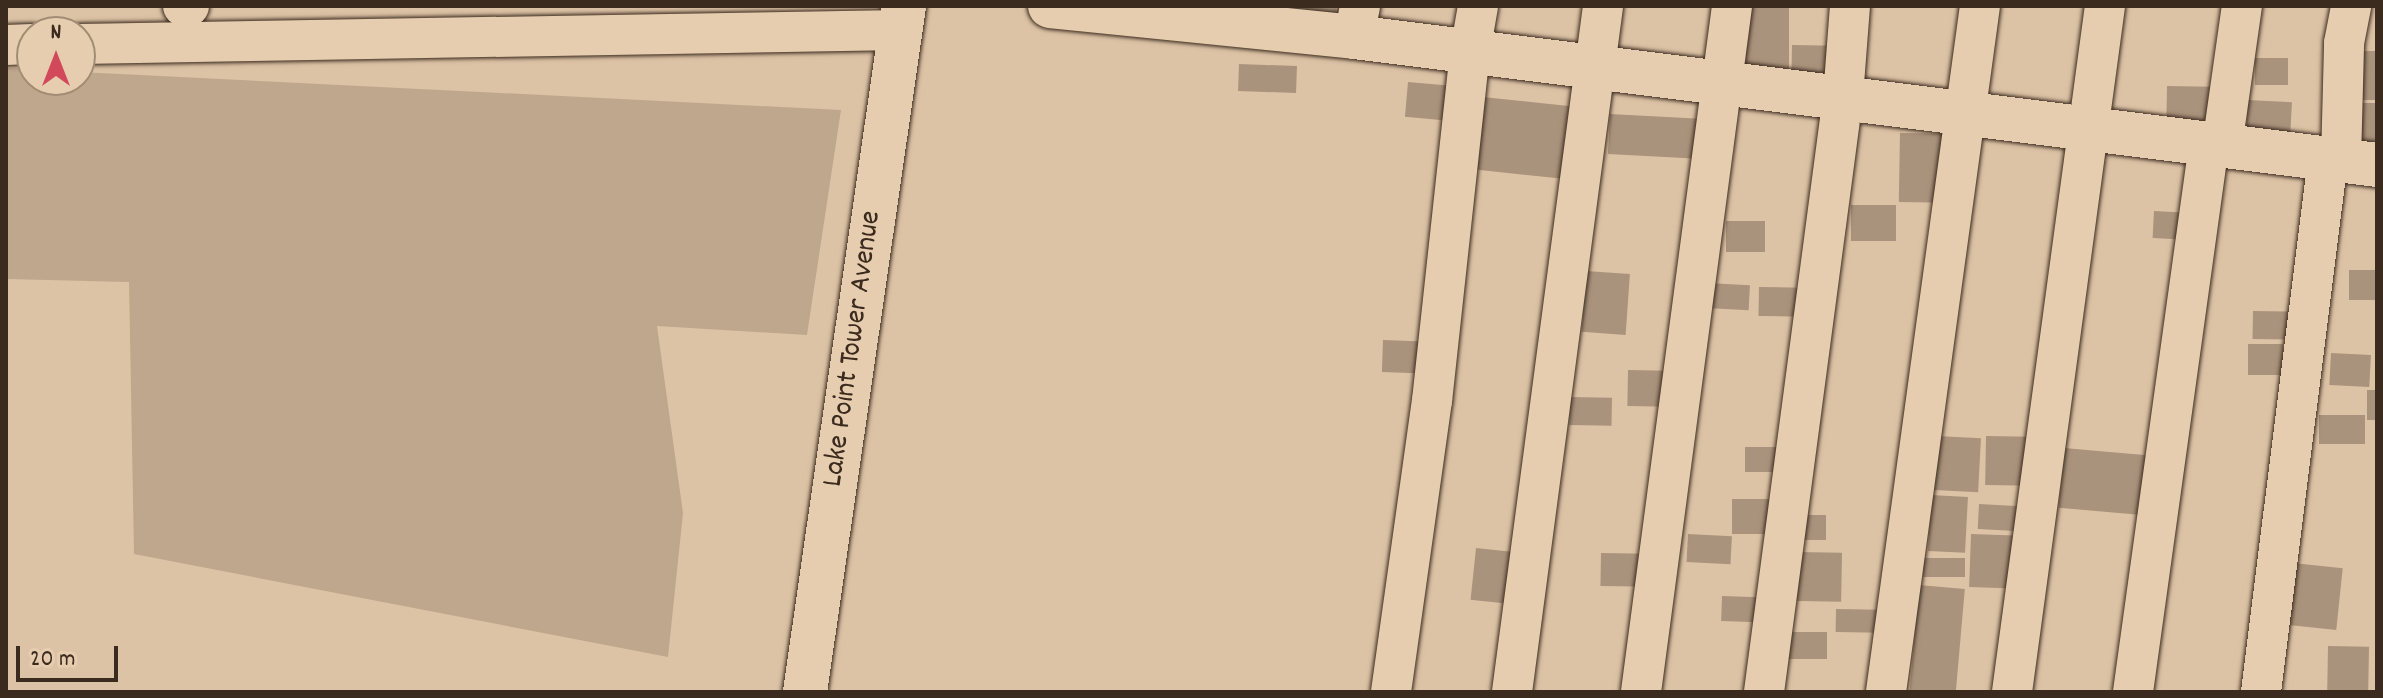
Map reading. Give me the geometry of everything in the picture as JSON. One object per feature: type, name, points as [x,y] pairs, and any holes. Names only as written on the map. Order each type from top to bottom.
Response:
[{"type":"street","points":[[183,6],[189,6]]},
{"type":"street","points":[[1050,6],[1357,22],[1470,52],[2349,162]]},
{"type":"street","points":[[1391,692],[1432,401],[1470,52],[1478,6]]},
{"type":"street","points":[[1512,692],[1603,6]]},
{"type":"street","points":[[1641,692],[1732,6]]},
{"type":"street","points":[[1764,692],[1843,97],[1850,6]]},
{"type":"street","points":[[1886,692],[1968,114],[1980,6]]},
{"type":"street","points":[[2012,692],[2105,6]]},
{"type":"street","points":[[2133,692],[2216,145],[2242,6]]},
{"type":"street","points":[[96,43],[334,23],[902,18]]},
{"type":"street","name":"Lake Point Tower Avenue","points":[[805,692],[902,18]]},
{"type":"street","points":[[2261,692],[2349,162],[2358,23]]},
{"type":"shaded area","points":[[6,68],[16,68],[16,96],[96,96],[96,73],[841,110],[807,335],[657,326],[683,513],[668,657],[134,554],[129,282],[6,279]]},
{"type":"building","points":[[1256,6],[1336,6],[1335,19]]},
{"type":"building","points":[[1746,6],[1789,6],[1789,73],[1746,73]]},
{"type":"building","points":[[1792,45],[1839,46],[1838,83],[1791,82]]},
{"type":"building","points":[[2363,51],[2377,51],[2377,100],[2363,100]]},
{"type":"building","points":[[2255,58],[2288,58],[2288,85],[2255,85]]},
{"type":"building","points":[[1239,64],[1297,66],[1296,93],[1238,91]]},
{"type":"building","points":[[1408,82],[1457,86],[1454,121],[1405,117]]},
{"type":"building","points":[[2167,86],[2212,87],[2211,130],[2166,129]]},
{"type":"building","points":[[1483,97],[1575,107],[1568,179],[1475,170]]},
{"type":"building","points":[[2248,100],[2292,102],[2290,139],[2246,137]]},
{"type":"building","points":[[2358,103],[2377,103],[2377,151],[2358,151]]},
{"type":"building","points":[[1610,114],[1700,119],[1698,159],[1608,154]]},
{"type":"building","points":[[1900,133],[1947,134],[1946,203],[1899,202]]},
{"type":"building","points":[[1851,205],[1896,205],[1896,241],[1851,241]]},
{"type":"building","points":[[2154,211],[2197,213],[2196,240],[2153,238]]},
{"type":"building","points":[[1726,221],[1765,221],[1765,252],[1726,252]]},
{"type":"building","points":[[2349,270],[2377,270],[2377,300],[2349,300]]},
{"type":"building","points":[[1586,271],[1630,274],[1626,335],[1582,332]]},
{"type":"building","points":[[1707,283],[1750,285],[1749,310],[1706,308]]},
{"type":"building","points":[[1759,287],[1802,288],[1801,317],[1758,316]]},
{"type":"building","points":[[2253,311],[2303,312],[2303,340],[2253,339]]},
{"type":"building","points":[[1383,340],[1431,342],[1430,374],[1382,372]]},
{"type":"building","points":[[2248,344],[2283,344],[2283,375],[2248,375]]},
{"type":"building","points":[[2331,353],[2371,355],[2369,387],[2329,385]]},
{"type":"building","points":[[1628,370],[1669,371],[1668,407],[1627,406]]},
{"type":"building","points":[[2367,390],[2377,390],[2377,420],[2367,420]]},
{"type":"building","points":[[1570,397],[1612,398],[1612,426],[1570,425]]},
{"type":"building","points":[[2319,415],[2365,415],[2365,444],[2319,444]]},
{"type":"building","points":[[1937,436],[1981,438],[1978,492],[1934,490]]},
{"type":"building","points":[[1986,436],[2032,437],[2031,486],[1985,485]]},
{"type":"building","points":[[1745,447],[1788,447],[1788,472],[1745,472]]},
{"type":"building","points":[[2064,448],[2156,456],[2150,516],[2059,508]]},
{"type":"building","points":[[1931,495],[1968,497],[1965,553],[1928,551]]},
{"type":"building","points":[[1732,499],[1779,499],[1779,534],[1732,534]]},
{"type":"building","points":[[1979,504],[2030,507],[2029,532],[1978,529]]},
{"type":"building","points":[[1800,515],[1826,515],[1826,540],[1800,540]]},
{"type":"building","points":[[1688,534],[1732,536],[1730,564],[1687,562]]},
{"type":"building","points":[[1971,534],[2022,536],[2020,589],[1969,587]]},
{"type":"building","points":[[1476,548],[1514,552],[1508,604],[1471,600]]},
{"type":"building","points":[[1797,552],[1842,553],[1841,602],[1796,601]]},
{"type":"building","points":[[1601,553],[1650,554],[1649,587],[1600,586]]},
{"type":"building","points":[[1923,558],[1965,558],[1965,577],[1923,577]]},
{"type":"building","points":[[2293,563],[2343,568],[2336,630],[2287,625]]},
{"type":"building","points":[[1919,585],[1965,589],[1956,692],[1910,692]]},
{"type":"building","points":[[1722,596],[1759,597],[1758,622],[1721,621]]},
{"type":"building","points":[[1836,609],[1880,610],[1880,633],[1836,632]]},
{"type":"building","points":[[1786,632],[1827,632],[1827,659],[1786,659]]},
{"type":"building","points":[[2328,646],[2369,647],[2368,692],[2327,692]]}]
